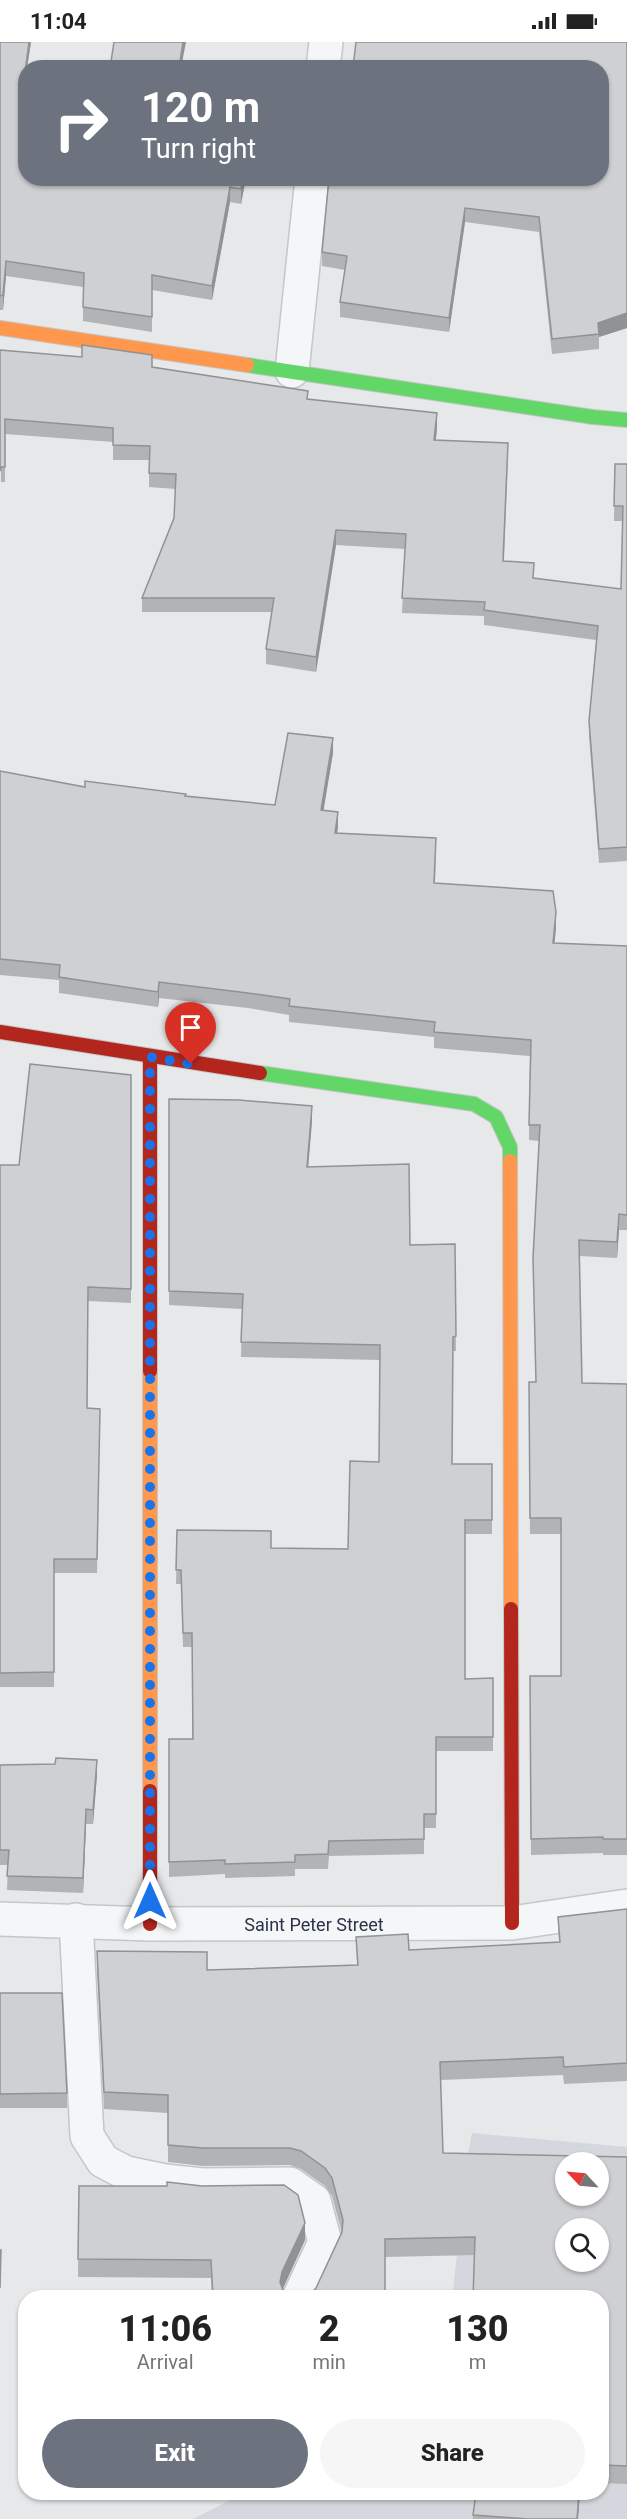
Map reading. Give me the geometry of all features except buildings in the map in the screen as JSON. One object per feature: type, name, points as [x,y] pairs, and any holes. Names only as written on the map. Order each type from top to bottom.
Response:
[{"type":"street","points":[[324,60],[326,42]]},
{"type":"street","points":[[292,371],[311,186]]},
{"type":"street","points":[[0,328],[593,417],[627,420]]},
{"type":"street","points":[[0,1032],[150,1057],[474,1104],[496,1117],[510,1147],[512,1923]]},
{"type":"street","points":[[150,1057],[150,1924]]},
{"type":"street","name":"Saint Peter Street","points":[[0,1919],[150,1924],[512,1923],[627,1906]]},
{"type":"street","points":[[76,1920],[87,2136],[103,2161],[126,2173],[165,2181],[202,2185],[290,2184],[314,2201],[325,2242],[303,2290]]},
{"type":"shaded area","points":[[472,2133],[627,2147],[627,2519],[193,2519],[230,2500],[609,2500],[609,2290],[453,2290],[457,2255],[454,2225]]},
{"type":"traffic: fast","points":[[247,365],[593,417],[627,420]]},
{"type":"traffic: fast","points":[[260,1073],[474,1104],[496,1117],[510,1147],[510,1161]]},
{"type":"traffic: slow","points":[[0,328],[247,365]]},
{"type":"traffic: slow","points":[[510,1161],[511,1609]]},
{"type":"traffic: slow","points":[[150,1371],[150,1791]]},
{"type":"traffic: jam","points":[[0,1032],[260,1073]]},
{"type":"traffic: jam","points":[[150,1057],[150,1371]]},
{"type":"traffic: jam","points":[[511,1609],[512,1923]]},
{"type":"traffic: jam","points":[[150,1791],[150,1924]]},
{"type":"route","points":[[150,1901],[150,1057],[191,1064]]}]
